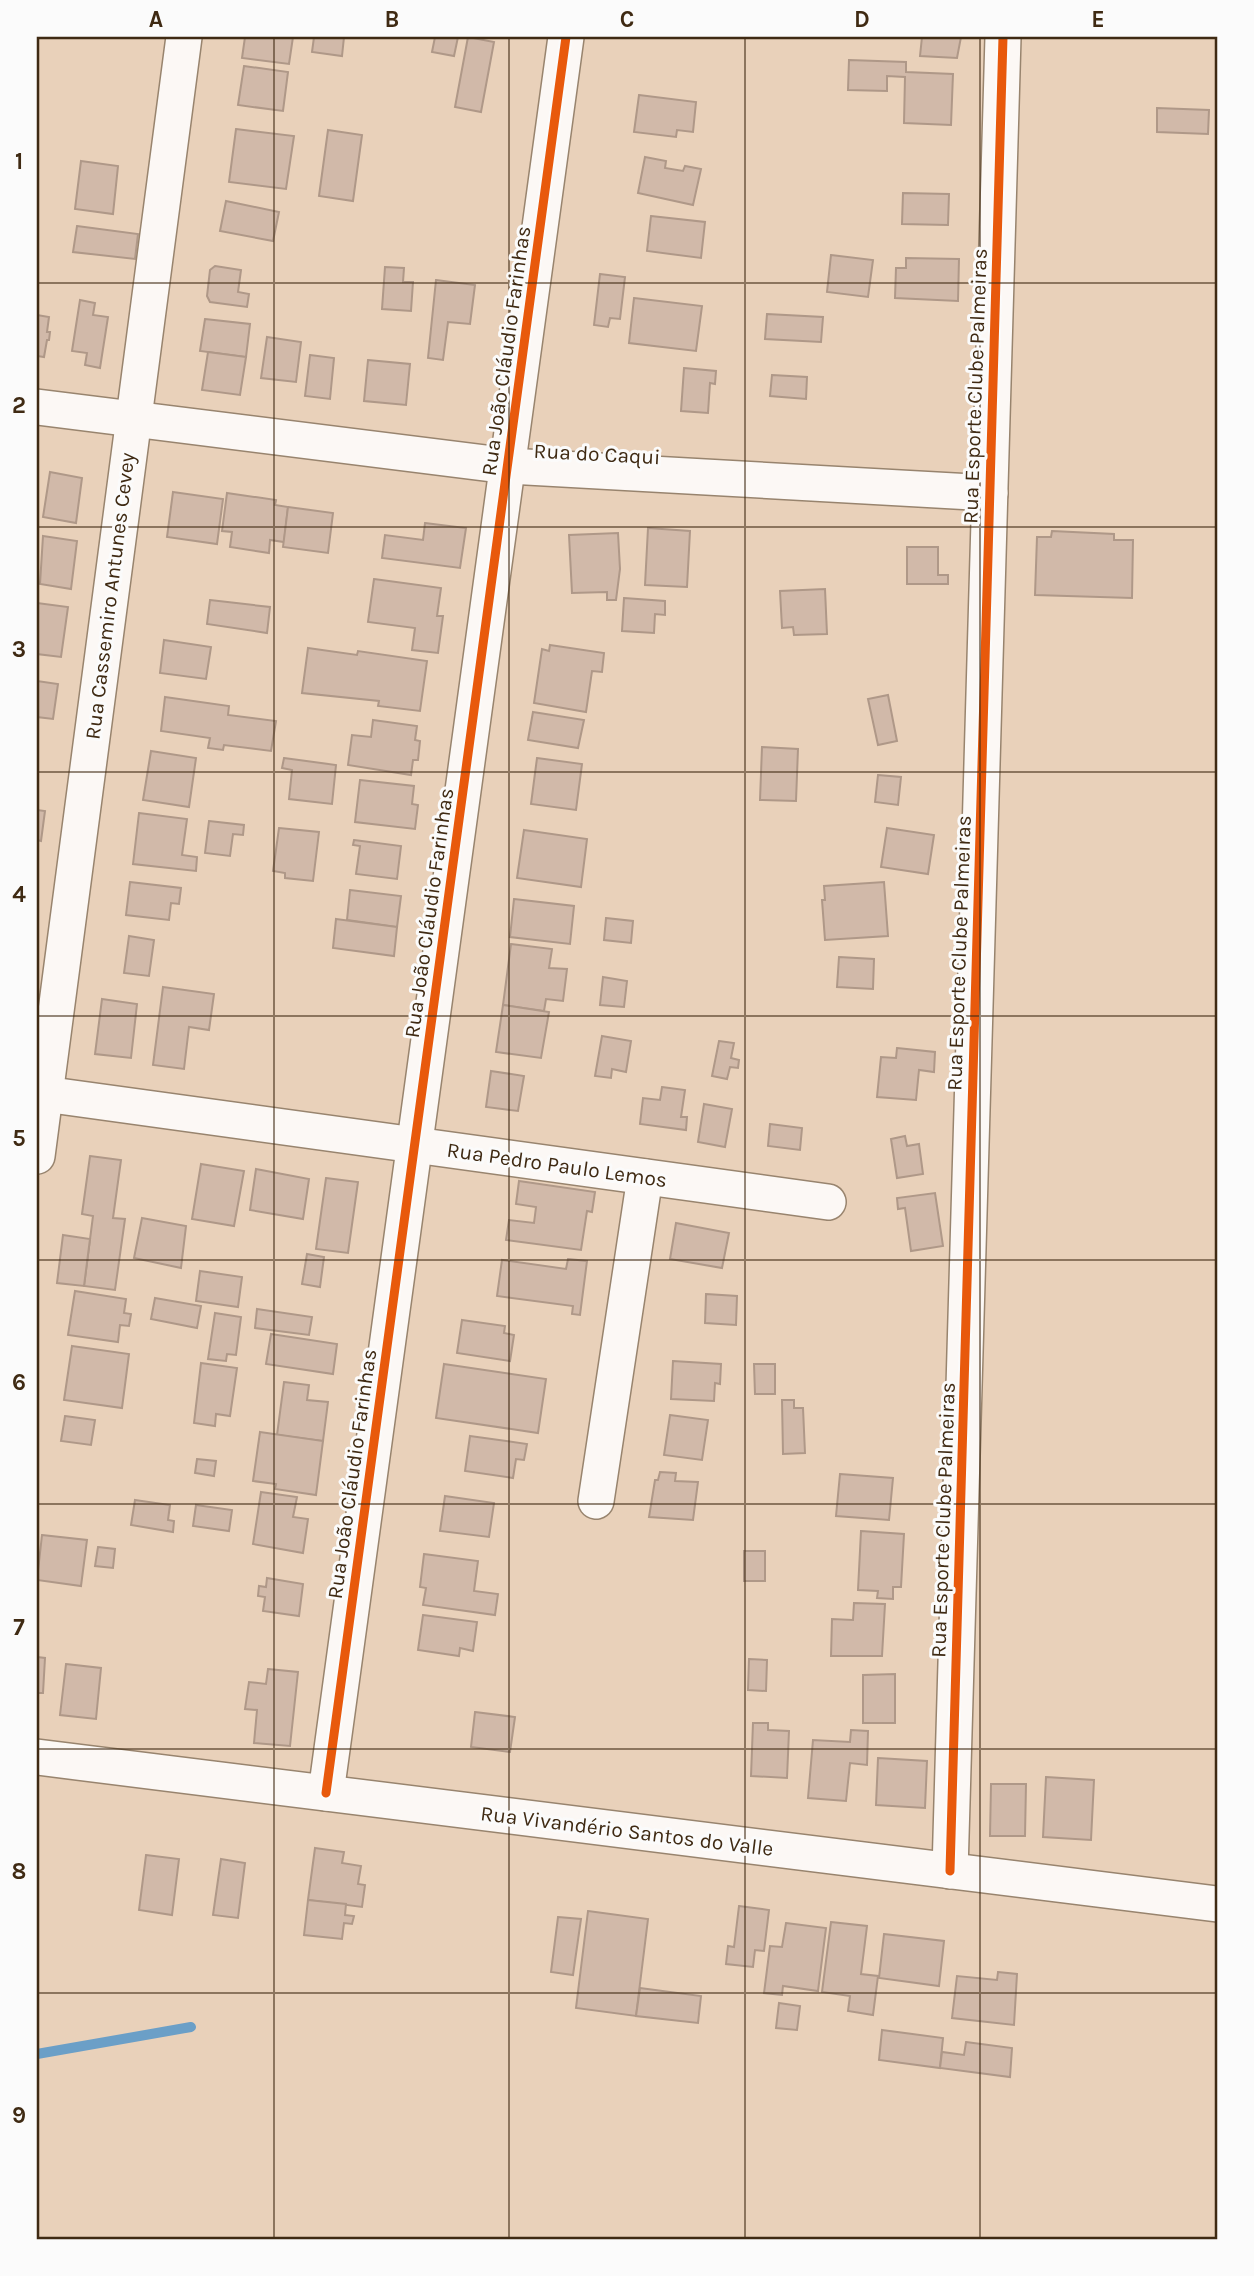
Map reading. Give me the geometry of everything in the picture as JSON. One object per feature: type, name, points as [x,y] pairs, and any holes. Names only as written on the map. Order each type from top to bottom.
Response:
[{"type":"street","name":"Rua Cassemiro Antunes Cevey","points":[[37,1156],[41,1094],[184,37]]},
{"type":"street","name":"Rua João Cláudio Farinhas","points":[[326,1793],[566,37]]},
{"type":"street","name":"Rua Esporte Clube Palmeiras","points":[[950,1871],[1003,37]]},
{"type":"street","name":"Rua do Caqui","points":[[37,407],[508,466],[990,493]]},
{"type":"street","name":"Rua Pedro Paulo Lemos","points":[[41,1094],[828,1202]]},
{"type":"street","points":[[596,1501],[645,1177]]},
{"type":"street","name":"Rua Vivandério Santos do Valle","points":[[37,1758],[1217,1904]]},
{"type":"building","points":[[245,37],[293,37],[289,64],[242,58]]},
{"type":"building","points":[[314,37],[344,37],[342,56],[312,52]]},
{"type":"building","points":[[435,37],[458,37],[454,56],[432,52]]},
{"type":"building","points":[[468,37],[494,42],[481,112],[455,107]]},
{"type":"building","points":[[922,37],[961,37],[957,58],[920,56]]},
{"type":"building","points":[[849,60],[906,62],[906,72],[953,74],[951,125],[904,123],[905,77],[887,76],[887,91],[848,90]]},
{"type":"building","points":[[244,66],[288,72],[283,111],[238,105]]},
{"type":"building","points":[[639,95],[696,102],[693,132],[677,130],[676,137],[634,132]]},
{"type":"building","points":[[1157,108],[1209,110],[1208,134],[1157,132]]},
{"type":"building","points":[[236,129],[294,136],[286,189],[229,182]]},
{"type":"building","points":[[328,130],[362,135],[353,201],[319,196]]},
{"type":"building","points":[[645,157],[666,161],[665,168],[683,171],[685,166],[701,169],[693,205],[638,193]]},
{"type":"building","points":[[81,161],[118,166],[113,214],[75,209]]},
{"type":"building","points":[[903,193],[949,194],[948,225],[902,224]]},
{"type":"building","points":[[226,201],[279,212],[273,241],[220,231]]},
{"type":"building","points":[[651,216],[705,222],[701,258],[647,251]]},
{"type":"building","points":[[77,226],[138,234],[135,259],[73,252]]},
{"type":"building","points":[[831,255],[873,260],[868,297],[827,292]]},
{"type":"building","points":[[906,258],[959,259],[958,301],[895,298],[896,268],[906,268]]},
{"type":"building","points":[[215,266],[241,270],[238,292],[249,294],[247,307],[210,302],[207,296],[210,270]]},
{"type":"building","points":[[385,267],[404,268],[403,282],[413,282],[411,311],[382,309]]},
{"type":"building","points":[[600,274],[625,277],[620,319],[610,318],[608,327],[594,325]]},
{"type":"building","points":[[436,280],[475,285],[470,324],[448,322],[443,360],[428,358]]},
{"type":"building","points":[[634,298],[702,306],[696,351],[629,343]]},
{"type":"building","points":[[80,300],[95,303],[93,315],[108,317],[100,368],[85,365],[87,353],[72,351]]},
{"type":"building","points":[[767,314],[823,317],[821,342],[765,339]]},
{"type":"building","points":[[37,315],[49,317],[49,340],[44,357],[37,356]]},
{"type":"building","points":[[205,319],[250,324],[246,357],[200,351]]},
{"type":"building","points":[[267,337],[301,342],[296,382],[261,378]]},
{"type":"building","points":[[208,352],[246,357],[240,395],[202,390]]},
{"type":"building","points":[[310,355],[334,358],[330,399],[305,396]]},
{"type":"building","points":[[368,360],[410,364],[406,405],[364,401]]},
{"type":"building","points":[[684,368],[716,371],[715,384],[710,383],[708,413],[681,411]]},
{"type":"building","points":[[772,375],[807,377],[806,399],[770,396]]},
{"type":"building","points":[[50,472],[82,478],[76,523],[43,517]]},
{"type":"building","points":[[173,492],[223,499],[217,544],[167,537]]},
{"type":"building","points":[[227,493],[276,500],[275,505],[288,507],[284,542],[270,540],[269,553],[230,547],[232,532],[222,531]]},
{"type":"building","points":[[288,507],[333,513],[328,553],[283,547]]},
{"type":"building","points":[[425,523],[466,528],[460,568],[382,558],[385,535],[423,540]]},
{"type":"building","points":[[648,528],[690,531],[687,587],[645,585]]},
{"type":"building","points":[[1052,531],[1114,534],[1114,540],[1133,540],[1132,598],[1035,595],[1037,537],[1051,537]]},
{"type":"building","points":[[618,533],[620,569],[616,600],[607,600],[607,592],[572,593],[569,535]]},
{"type":"building","points":[[43,536],[77,541],[71,589],[40,584]]},
{"type":"building","points":[[907,547],[938,547],[938,575],[948,575],[948,584],[907,584]]},
{"type":"building","points":[[374,579],[441,588],[437,616],[443,616],[438,653],[412,650],[415,628],[368,622]]},
{"type":"building","points":[[825,589],[827,634],[794,635],[793,627],[782,628],[780,591]]},
{"type":"building","points":[[624,598],[665,601],[665,615],[655,614],[654,633],[622,631]]},
{"type":"building","points":[[210,600],[270,607],[267,633],[207,624]]},
{"type":"building","points":[[37,603],[68,607],[61,657],[37,654]]},
{"type":"building","points":[[164,640],[211,647],[206,679],[160,673]]},
{"type":"building","points":[[550,645],[604,653],[602,672],[592,671],[586,712],[534,703],[542,649],[549,651]]},
{"type":"building","points":[[308,648],[357,655],[358,651],[427,661],[420,711],[378,706],[379,701],[302,693]]},
{"type":"building","points":[[37,681],[58,684],[53,719],[37,717]]},
{"type":"building","points":[[888,695],[897,741],[878,745],[868,699]]},
{"type":"building","points":[[165,697],[229,706],[228,715],[276,721],[271,751],[224,745],[223,750],[208,748],[210,738],[161,731]]},
{"type":"building","points":[[533,712],[584,720],[578,748],[528,740]]},
{"type":"building","points":[[373,720],[417,726],[415,740],[420,741],[418,760],[413,760],[411,775],[348,765],[352,735],[371,737]]},
{"type":"building","points":[[762,747],[798,749],[796,801],[760,800]]},
{"type":"building","points":[[151,751],[196,758],[189,807],[143,800]]},
{"type":"building","points":[[284,758],[336,765],[332,804],[289,799],[292,770],[282,768]]},
{"type":"building","points":[[537,758],[582,764],[576,810],[531,804]]},
{"type":"building","points":[[878,775],[901,777],[898,805],[875,802]]},
{"type":"building","points":[[360,780],[414,786],[412,804],[418,805],[415,829],[355,822]]},
{"type":"building","points":[[37,810],[45,811],[41,841],[37,840]]},
{"type":"building","points":[[139,813],[187,819],[182,855],[197,857],[196,871],[133,864]]},
{"type":"building","points":[[209,821],[244,825],[243,835],[233,834],[230,856],[205,853]]},
{"type":"building","points":[[279,828],[319,832],[313,881],[285,878],[285,873],[273,871]]},
{"type":"building","points":[[887,828],[934,835],[928,874],[881,867]]},
{"type":"building","points":[[524,830],[587,839],[581,887],[517,878]]},
{"type":"building","points":[[354,840],[401,846],[397,879],[356,874],[360,846],[353,845]]},
{"type":"building","points":[[130,882],[181,888],[179,904],[171,903],[169,920],[126,915]]},
{"type":"building","points":[[884,882],[888,936],[825,940],[822,900],[825,900],[824,886]]},
{"type":"building","points":[[350,890],[401,896],[397,927],[347,920]]},
{"type":"building","points":[[514,899],[574,906],[570,944],[510,937]]},
{"type":"building","points":[[606,918],[633,921],[631,943],[604,940]]},
{"type":"building","points":[[336,919],[397,927],[394,956],[333,948]]},
{"type":"building","points":[[129,936],[154,940],[149,976],[124,973]]},
{"type":"building","points":[[511,944],[552,949],[549,968],[567,969],[563,1001],[546,999],[544,1011],[503,1005]]},
{"type":"building","points":[[839,957],[874,959],[873,989],[837,987]]},
{"type":"building","points":[[603,977],[627,981],[624,1007],[600,1005]]},
{"type":"building","points":[[163,987],[214,994],[209,1030],[189,1027],[184,1069],[153,1065]]},
{"type":"building","points":[[102,999],[137,1004],[131,1058],[95,1054]]},
{"type":"building","points":[[503,1005],[549,1012],[541,1058],[496,1052]]},
{"type":"building","points":[[602,1036],[631,1041],[626,1072],[612,1069],[611,1078],[595,1076]]},
{"type":"building","points":[[719,1041],[734,1043],[731,1058],[739,1060],[738,1068],[730,1067],[727,1079],[712,1076]]},
{"type":"building","points":[[897,1048],[935,1052],[934,1072],[919,1070],[916,1100],[877,1097],[881,1057],[896,1058]]},
{"type":"building","points":[[491,1071],[524,1076],[518,1111],[486,1107]]},
{"type":"building","points":[[662,1087],[685,1090],[681,1117],[687,1117],[686,1130],[640,1124],[643,1098],[660,1100]]},
{"type":"building","points":[[704,1104],[732,1109],[725,1147],[698,1142]]},
{"type":"building","points":[[770,1124],[802,1128],[800,1150],[768,1146]]},
{"type":"building","points":[[905,1136],[907,1146],[919,1144],[923,1174],[897,1178],[891,1139]]},
{"type":"building","points":[[90,1156],[121,1160],[113,1218],[125,1219],[115,1290],[84,1286],[93,1216],[82,1214]]},
{"type":"building","points":[[201,1164],[244,1171],[234,1226],[192,1219]]},
{"type":"building","points":[[256,1169],[309,1179],[303,1219],[250,1210]]},
{"type":"building","points":[[326,1178],[358,1182],[348,1253],[316,1249]]},
{"type":"building","points":[[519,1181],[595,1192],[592,1212],[587,1211],[581,1250],[506,1240],[509,1220],[534,1223],[536,1207],[516,1204]]},
{"type":"building","points":[[935,1193],[943,1246],[911,1251],[905,1208],[898,1209],[897,1198]]},
{"type":"building","points":[[142,1218],[186,1226],[181,1268],[134,1258]]},
{"type":"building","points":[[676,1223],[729,1233],[722,1268],[670,1259]]},
{"type":"building","points":[[63,1235],[90,1239],[84,1286],[57,1283]]},
{"type":"building","points":[[307,1254],[324,1257],[320,1287],[302,1284]]},
{"type":"building","points":[[568,1259],[587,1261],[580,1315],[572,1314],[573,1306],[497,1296],[502,1260],[566,1269]]},
{"type":"building","points":[[200,1271],[242,1277],[238,1307],[196,1301]]},
{"type":"building","points":[[75,1291],[126,1299],[124,1313],[131,1314],[129,1326],[120,1325],[118,1342],[68,1335]]},
{"type":"building","points":[[706,1294],[737,1296],[736,1325],[705,1323]]},
{"type":"building","points":[[155,1298],[201,1306],[197,1328],[151,1319]]},
{"type":"building","points":[[257,1309],[312,1317],[309,1335],[255,1328]]},
{"type":"building","points":[[215,1313],[241,1317],[236,1355],[227,1354],[226,1361],[208,1359]]},
{"type":"building","points":[[462,1320],[505,1326],[504,1333],[514,1335],[510,1361],[457,1353]]},
{"type":"building","points":[[271,1334],[337,1344],[333,1374],[266,1364]]},
{"type":"building","points":[[72,1346],[129,1354],[122,1408],[64,1400]]},
{"type":"building","points":[[673,1361],[721,1364],[720,1384],[715,1383],[714,1401],[671,1399]]},
{"type":"building","points":[[201,1363],[237,1368],[230,1416],[216,1414],[215,1426],[194,1423]]},
{"type":"building","points":[[444,1364],[546,1379],[538,1433],[436,1418]]},
{"type":"building","points":[[754,1364],[775,1364],[775,1394],[755,1394]]},
{"type":"building","points":[[284,1382],[309,1385],[307,1400],[328,1402],[323,1441],[277,1435]]},
{"type":"building","points":[[782,1400],[794,1400],[794,1408],[803,1408],[805,1453],[783,1454]]},
{"type":"building","points":[[670,1415],[708,1420],[702,1460],[664,1455]]},
{"type":"building","points":[[65,1416],[95,1420],[91,1445],[61,1441]]},
{"type":"building","points":[[260,1432],[323,1441],[316,1495],[275,1489],[276,1484],[253,1481]]},
{"type":"building","points":[[470,1436],[527,1444],[524,1460],[516,1459],[513,1478],[465,1471]]},
{"type":"building","points":[[197,1459],[216,1461],[214,1476],[195,1473]]},
{"type":"building","points":[[660,1472],[676,1473],[675,1481],[698,1482],[693,1520],[649,1517],[655,1480],[658,1480]]},
{"type":"building","points":[[840,1474],[893,1478],[889,1520],[836,1516]]},
{"type":"building","points":[[261,1492],[297,1497],[293,1517],[308,1519],[303,1553],[253,1544]]},
{"type":"building","points":[[445,1496],[494,1503],[489,1537],[440,1531]]},
{"type":"building","points":[[135,1500],[170,1505],[168,1520],[174,1521],[173,1532],[131,1525]]},
{"type":"building","points":[[196,1505],[232,1510],[229,1531],[193,1526]]},
{"type":"building","points":[[861,1531],[904,1534],[901,1587],[893,1587],[893,1599],[877,1598],[878,1591],[858,1590]]},
{"type":"building","points":[[42,1535],[87,1540],[81,1586],[37,1580]]},
{"type":"building","points":[[98,1547],[115,1549],[113,1568],[95,1566]]},
{"type":"building","points":[[744,1551],[765,1551],[765,1581],[744,1581]]},
{"type":"building","points":[[424,1554],[478,1561],[474,1591],[498,1594],[495,1615],[423,1605],[426,1588],[420,1587]]},
{"type":"building","points":[[267,1578],[303,1584],[299,1616],[263,1611],[265,1597],[258,1596],[259,1586],[266,1587]]},
{"type":"building","points":[[854,1603],[885,1604],[882,1656],[831,1656],[832,1619],[853,1620]]},
{"type":"building","points":[[423,1615],[477,1622],[473,1651],[460,1648],[459,1656],[418,1650]]},
{"type":"building","points":[[37,1657],[45,1658],[43,1693],[37,1693]]},
{"type":"building","points":[[749,1659],[767,1660],[766,1691],[748,1690]]},
{"type":"building","points":[[66,1664],[101,1668],[96,1719],[60,1715]]},
{"type":"building","points":[[268,1669],[298,1672],[290,1746],[254,1743],[257,1710],[245,1709],[249,1682],[266,1684]]},
{"type":"building","points":[[895,1674],[895,1723],[863,1723],[863,1675]]},
{"type":"building","points":[[475,1712],[515,1717],[510,1752],[471,1747]]},
{"type":"building","points":[[753,1723],[768,1723],[768,1730],[789,1731],[787,1778],[751,1776]]},
{"type":"building","points":[[851,1730],[868,1731],[867,1765],[850,1763],[846,1801],[808,1798],[813,1740],[850,1742]]},
{"type":"building","points":[[878,1758],[927,1761],[925,1808],[876,1805]]},
{"type":"building","points":[[1046,1777],[1094,1780],[1091,1840],[1043,1837]]},
{"type":"building","points":[[991,1784],[1026,1784],[1025,1836],[990,1836]]},
{"type":"building","points":[[315,1848],[344,1852],[342,1863],[361,1866],[358,1884],[365,1885],[362,1907],[308,1900]]},
{"type":"building","points":[[146,1855],[179,1859],[172,1915],[139,1910]]},
{"type":"building","points":[[221,1859],[245,1863],[238,1918],[213,1915]]},
{"type":"building","points":[[308,1900],[346,1904],[345,1915],[354,1916],[352,1924],[344,1923],[342,1939],[304,1935]]},
{"type":"building","points":[[739,1906],[769,1910],[764,1951],[755,1950],[753,1967],[726,1964],[728,1946],[734,1947]]},
{"type":"building","points":[[588,1911],[648,1919],[636,2016],[576,2008]]},
{"type":"building","points":[[558,1917],[581,1919],[573,1975],[551,1972]]},
{"type":"building","points":[[831,1922],[867,1926],[861,1974],[878,1976],[873,2015],[848,2011],[850,1996],[822,1992]]},
{"type":"building","points":[[786,1923],[826,1928],[818,1991],[783,1986],[782,1995],[764,1993],[770,1946],[782,1947]]},
{"type":"building","points":[[884,1934],[944,1941],[939,1986],[879,1978]]},
{"type":"building","points":[[998,1972],[1017,1974],[1014,2025],[952,2018],[957,1976],[997,1980]]},
{"type":"building","points":[[640,1988],[701,1996],[698,2023],[636,2016]]},
{"type":"building","points":[[779,2003],[800,2006],[797,2030],[776,2028]]},
{"type":"building","points":[[882,2030],[943,2038],[940,2068],[879,2060]]},
{"type":"building","points":[[966,2042],[1012,2048],[1010,2077],[940,2068],[942,2052],[964,2055]]},
{"type":"waterway","points":[[37,2054],[191,2027]]},
{"type":"cycle path","points":[[326,1793],[566,37]]},
{"type":"cycle path","points":[[950,1871],[1003,37]]}]
